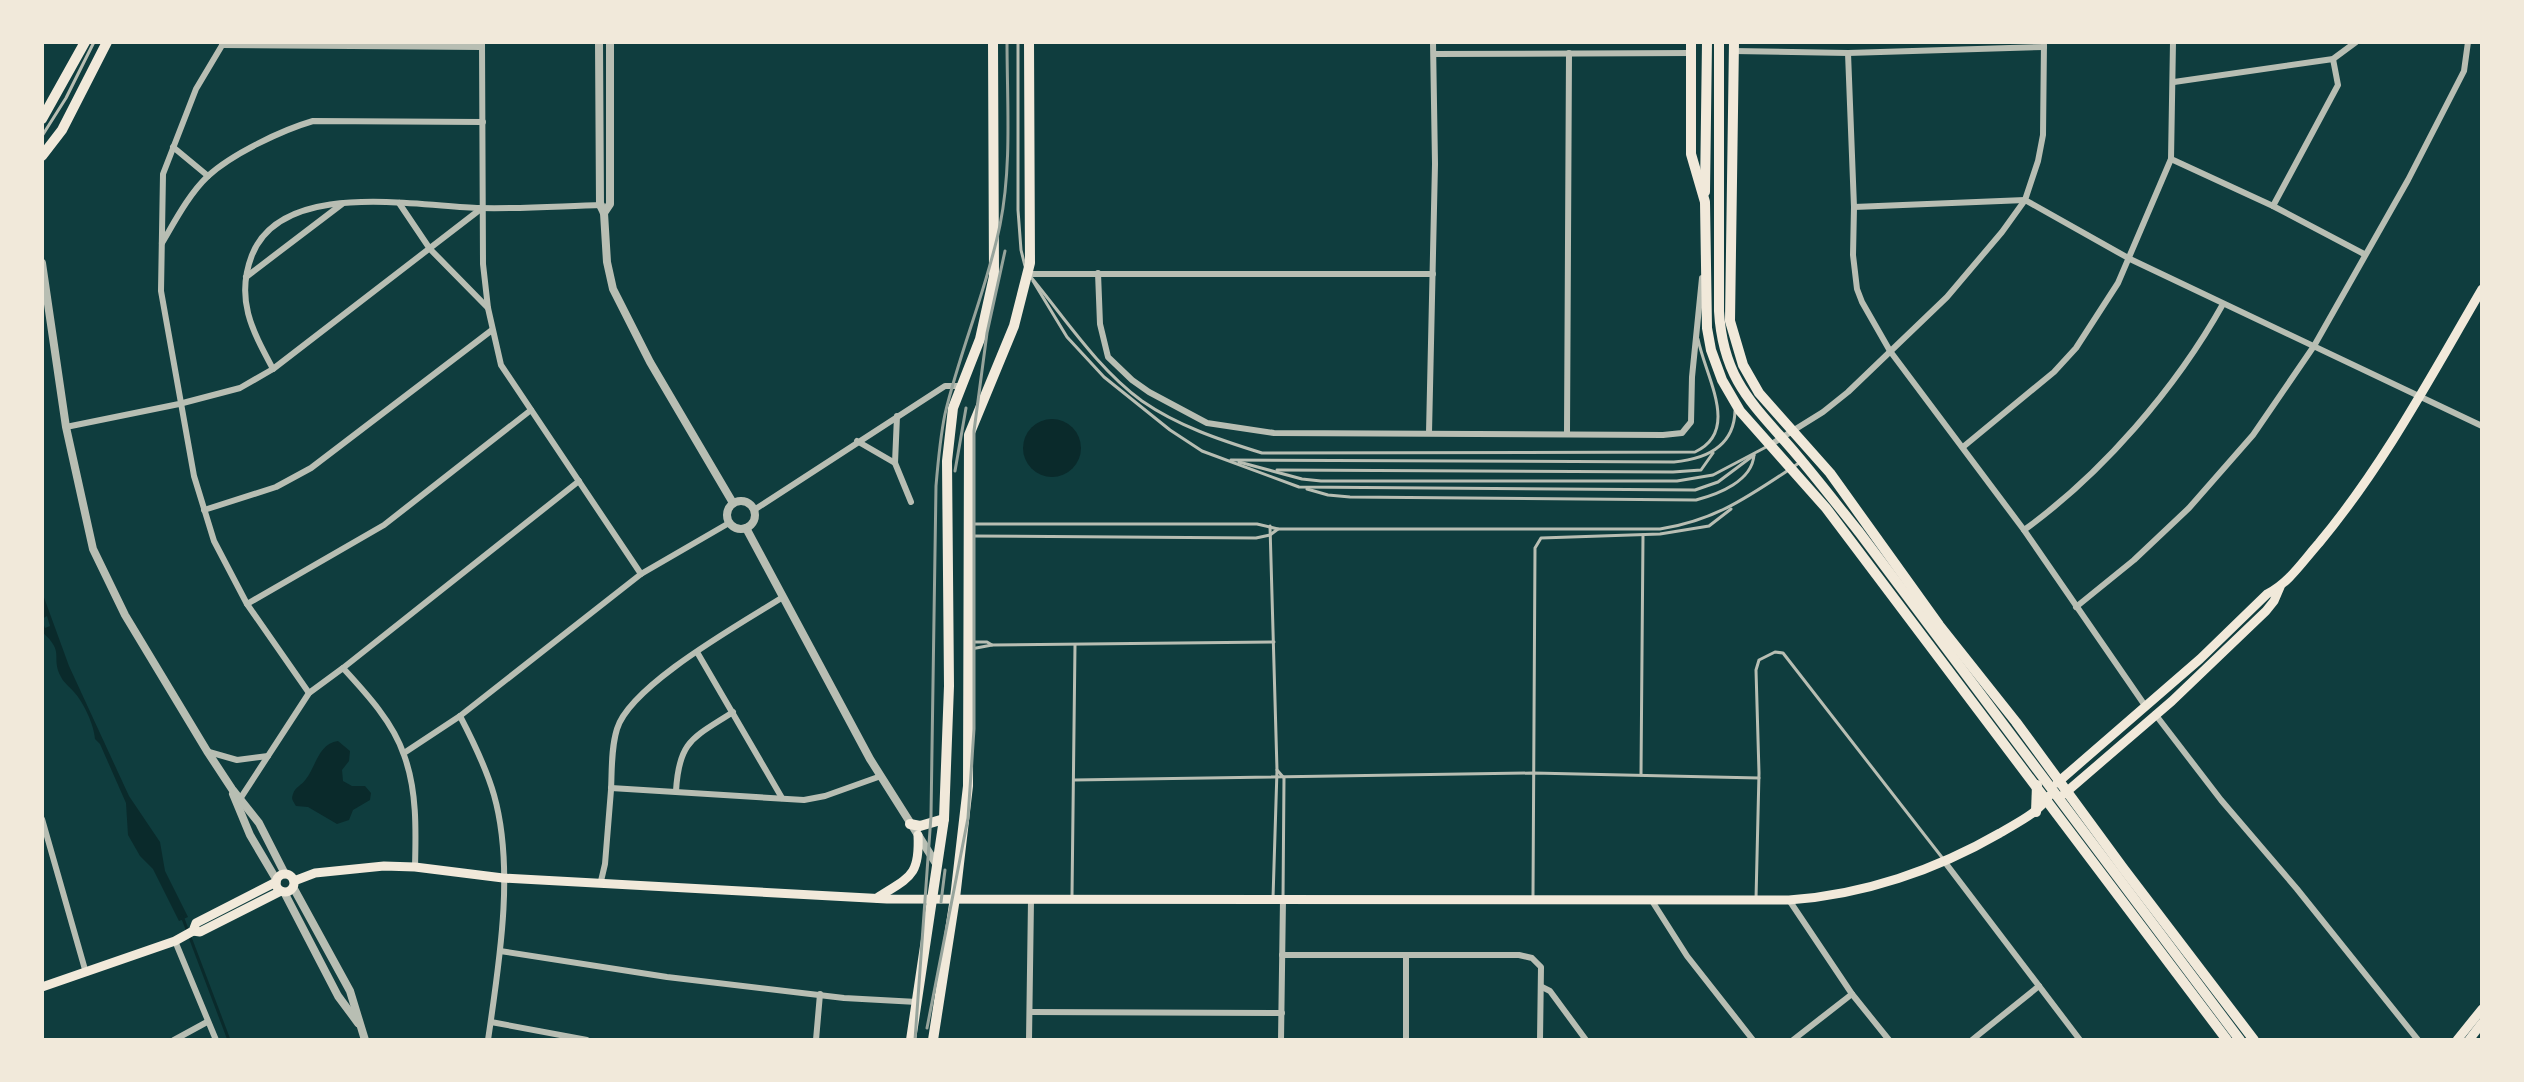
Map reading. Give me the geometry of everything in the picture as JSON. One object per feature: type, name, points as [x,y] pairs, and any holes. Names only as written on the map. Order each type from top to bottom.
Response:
[{"type":"main road","points":[[42,119],[85,42]]},
{"type":"main road","points":[[42,156],[62,130],[107,42]]},
{"type":"main road","points":[[911,1040],[944,819],[948,718],[947,461],[953,408],[980,339],[994,276],[993,42]]},
{"type":"main road","points":[[933,1040],[955,898],[968,786],[969,435],[1014,326],[1028,274],[1029,42]]},
{"type":"main road","points":[[1707,42],[1707,328],[1722,380],[1755,430],[1827,510],[2227,1040]]},
{"type":"main road","points":[[1719,42],[1720,329],[1729,365],[1738,383],[1757,413],[1793,451],[1859,532],[2240,1040]]},
{"type":"main road","points":[[1691,47],[1691,154],[1705,202]]},
{"type":"main road","points":[[1734,47],[1730,321],[1743,365],[1759,393],[1814,453],[1867,522],[1947,636],[2016,722],[2254,1040]]},
{"type":"main road","points":[[1718,142],[1731,176]]},
{"type":"main road","points":[[42,987],[185,935],[196,923],[315,873],[384,866],[503,878],[877,898],[1031,900],[1789,900],[1838,895],[1887,883],[1979,845],[2066,791],[2266,611],[2280,587],[2345,512],[2378,467],[2482,289]]},
{"type":"main road","points":[[2050,802],[2058,780],[2146,707],[2267,594],[2280,587]]},
{"type":"main road","points":[[948,718],[969,718]]},
{"type":"main road","points":[[2096,750],[2104,759]]},
{"type":"main road","points":[[2036,812],[2037,785]]},
{"type":"main road","points":[[910,824],[920,826],[944,819]]},
{"type":"main road","points":[[877,898],[910,878],[917,868],[918,835]]},
{"type":"main road","points":[[2457,1040],[2482,1009]]},
{"type":"main road","points":[[2469,1040],[2482,1023]]},
{"type":"street","points":[[599,42],[607,262],[613,289],[650,362],[733,503]]},
{"type":"street","points":[[605,207],[610,42]]},
{"type":"street","points":[[1429,433],[1433,42]]},
{"type":"street","points":[[1963,447],[2054,372],[2076,348],[2104,307],[2130,259],[2171,159],[2173,42]]},
{"type":"street","points":[[2174,82],[2333,59],[2356,42]]},
{"type":"street","points":[[2076,607],[2134,560],[2215,480],[2253,435],[2314,346],[2443,116],[2464,71],[2468,42]]},
{"type":"street","points":[[309,693],[247,604],[214,541],[194,476],[161,291],[163,174],[196,89],[223,44],[482,44],[482,208],[488,308],[501,365],[641,574]]},
{"type":"street","points":[[1734,47],[1848,53],[2044,44],[2043,135],[2025,200],[1947,297],[1848,392],[1823,412],[1770,445]]},
{"type":"street","points":[[1434,54],[1569,53],[1691,47]]},
{"type":"street","points":[[1567,433],[1569,53]]},
{"type":"street","points":[[1848,53],[1853,255],[1857,289],[1890,351],[2024,530],[2146,707]]},
{"type":"street","points":[[2273,206],[2338,85],[2333,59]]},
{"type":"street","points":[[162,243],[208,176],[249,149],[294,127],[313,121],[483,122]]},
{"type":"street","points":[[173,147],[208,176]]},
{"type":"street","points":[[2171,159],[2273,206],[2364,254]]},
{"type":"street","points":[[1854,207],[2025,200],[2130,259],[2482,426]]},
{"type":"street","points":[[273,369],[244,306],[246,277],[258,239],[273,225],[301,209],[318,205],[399,203],[482,208],[605,207]]},
{"type":"street","points":[[399,203],[430,249],[488,308]]},
{"type":"street","points":[[246,277],[342,204]]},
{"type":"street","points":[[66,427],[240,388],[273,369],[482,208]]},
{"type":"street","points":[[1098,273],[1100,324],[1108,357],[1132,380],[1207,423],[1274,433],[1663,435],[1682,433],[1691,422],[1696,331],[1705,252]]},
{"type":"street","points":[[42,263],[66,427],[82,509],[103,575],[207,751],[259,823],[284,884],[338,996],[361,1027],[365,1040]]},
{"type":"street","points":[[1028,274],[1433,274]]},
{"type":"street","points":[[2024,530],[2111,453],[2181,371],[2223,304]]},
{"type":"street","points":[[204,510],[276,487],[311,468],[492,330]]},
{"type":"street","points":[[754,510],[945,386],[960,386]]},
{"type":"street","points":[[247,604],[384,525],[531,410]]},
{"type":"street","points":[[897,416],[895,463],[911,502]]},
{"type":"street","points":[[857,441],[895,463]]},
{"type":"street","points":[[240,799],[309,693],[579,481]]},
{"type":"street","points":[[729,523],[740,529],[754,521],[754,510],[745,502],[733,503]]},
{"type":"street","points":[[729,523],[727,513],[733,503]]},
{"type":"street","points":[[404,753],[460,716],[641,574],[729,523]]},
{"type":"street","points":[[746,528],[847,719],[938,865]]},
{"type":"street","points":[[601,881],[605,864],[613,749],[617,728],[625,711],[639,696],[697,652],[783,597]]},
{"type":"street","points":[[697,652],[782,798]]},
{"type":"street","points":[[343,668],[378,708],[404,753],[415,809],[415,867]]},
{"type":"street","points":[[676,791],[678,764],[684,749],[694,738],[733,712]]},
{"type":"street","points":[[2155,714],[2221,800],[2418,1040]]},
{"type":"street","points":[[460,716],[479,754],[494,796],[501,833],[500,951],[488,1040]]},
{"type":"street","points":[[207,751],[237,760],[268,756]]},
{"type":"street","points":[[611,788],[804,800],[825,796],[881,776]]},
{"type":"street","points":[[232,789],[250,835],[284,884]]},
{"type":"street","points":[[42,819],[86,973]]},
{"type":"street","points":[[1944,861],[2080,1040]]},
{"type":"street","points":[[1278,899],[1282,955],[1281,1040]]},
{"type":"street","points":[[1651,899],[1687,956],[1753,1040]]},
{"type":"street","points":[[1029,1040],[1031,900]]},
{"type":"street","points":[[1789,900],[1852,994],[1889,1040]]},
{"type":"street","points":[[185,935],[207,1022],[216,1040]]},
{"type":"street","points":[[500,951],[667,977],[917,1002]]},
{"type":"street","points":[[1282,955],[1519,955],[1532,958],[1541,967],[1540,1040]]},
{"type":"street","points":[[1406,955],[1406,1040]]},
{"type":"street","points":[[1972,1040],[2039,986]]},
{"type":"street","points":[[1542,987],[1550,991],[1586,1040]]},
{"type":"street","points":[[816,1040],[820,994]]},
{"type":"street","points":[[1793,1040],[1852,994]]},
{"type":"street","points":[[1031,1012],[1282,1013]]},
{"type":"street","points":[[174,1040],[207,1022]]},
{"type":"street","points":[[491,1022],[587,1040]]},
{"type":"lane","points":[[42,136],[66,98],[94,42]]},
{"type":"lane","points":[[1018,42],[1018,210],[1021,250],[1028,274],[1054,319],[1104,377],[1170,430],[1202,451],[1328,495],[1696,500],[1732,485],[1750,470],[1754,455]]},
{"type":"lane","points":[[1028,274],[1090,350],[1141,400],[1212,438],[1262,453],[1695,452],[1714,440],[1720,420],[1696,331]]},
{"type":"lane","points":[[1273,470],[1701,470],[1730,433],[1735,401]]},
{"type":"lane","points":[[1299,487],[1695,490],[1718,482],[1770,445]]},
{"type":"lane","points":[[1227,459],[1674,462],[1696,460],[1713,452]]},
{"type":"lane","points":[[1533,898],[1535,548],[1541,538],[1643,535],[1709,526],[1814,453]]},
{"type":"lane","points":[[1227,459],[1321,481],[1677,481],[1713,475],[1742,458],[1754,455]]},
{"type":"lane","points":[[969,524],[1257,524],[1278,529],[1660,529],[1699,521],[1734,506]]},
{"type":"lane","points":[[1270,526],[1278,899]]},
{"type":"lane","points":[[968,537],[1256,538],[1270,535],[1278,529]]},
{"type":"lane","points":[[1641,775],[1643,535]]},
{"type":"lane","points":[[969,645],[987,642],[992,645],[1075,645],[1274,642]]},
{"type":"lane","points":[[1072,899],[1075,645]]},
{"type":"lane","points":[[1756,899],[1759,778],[1756,670],[1759,660],[1775,652],[1783,653],[1944,861]]},
{"type":"lane","points":[[1277,770],[1284,778],[1278,899]]},
{"type":"lane","points":[[1074,780],[1533,773],[1759,778]]},
{"type":"water","points":[[1052,419],[1073,427],[1081,448],[1073,469],[1052,477],[1031,469],[1023,448],[1031,427]]},
{"type":"water","points":[[42,592],[69,666],[129,796],[160,842],[165,871],[188,917],[179,921],[153,869],[140,856],[128,835],[126,803],[95,739],[85,708],[61,677],[54,645],[42,632],[42,620],[45,628],[50,626],[47,616],[42,619]]},
{"type":"water","points":[[338,741],[350,751],[349,761],[342,770],[343,781],[352,786],[365,786],[371,793],[370,800],[353,810],[349,820],[337,824],[308,807],[296,806],[292,798],[322,750]]},
{"type":"waterway","points":[[182,916],[229,1040]]},
{"type":"railway","points":[[915,1040],[931,816],[936,486],[940,441],[958,366],[988,273],[1004,203],[1008,134],[1007,42]]},
{"type":"railway","points":[[927,1028],[968,818],[974,729],[974,431],[987,333],[1005,251]]},
{"type":"railway","points":[[955,471],[966,408]]},
{"type":"railway","points":[[941,902],[945,870]]}]
